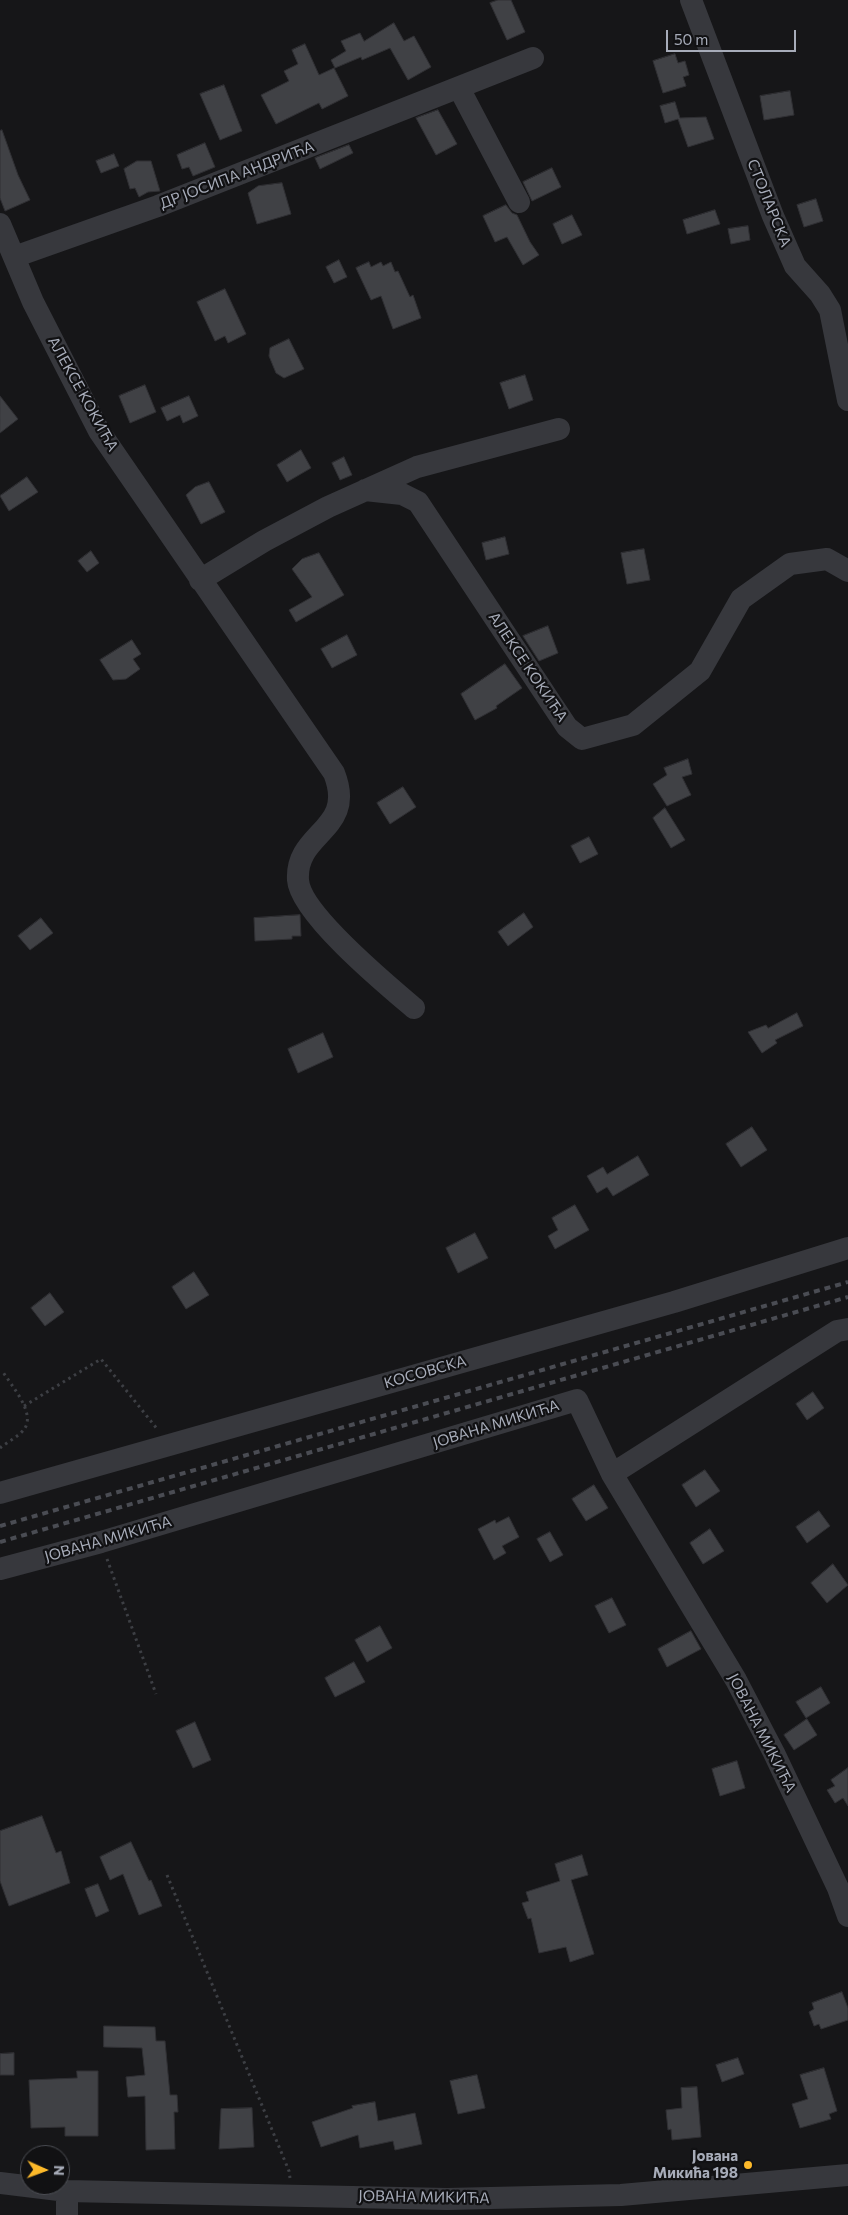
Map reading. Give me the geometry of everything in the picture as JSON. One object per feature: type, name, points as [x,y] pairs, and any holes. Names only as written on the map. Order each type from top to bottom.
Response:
[{"type":"street","name":"СТОЛАРСКА","points":[[691,0],[773,216],[795,266],[820,294],[830,310],[848,400]]},
{"type":"street","name":"ДР ЈОСИПА АНДРИЋА","points":[[14,257],[158,206],[533,58]]},
{"type":"street","points":[[458,88],[519,202]]},
{"type":"street","name":"АЛЕКСЕ КОКИЋА","points":[[0,224],[33,302],[99,431],[334,773],[341,790],[340,807],[307,848],[298,864],[298,882],[305,899],[349,953],[414,1008]]},
{"type":"street","points":[[200,580],[264,541],[328,507],[418,467],[559,429]]},
{"type":"street","name":"АЛЕКСЕ КОКИЋА","points":[[365,490],[402,494],[418,502],[567,727],[582,739],[633,725],[700,671],[741,599],[790,564],[827,559],[848,571]]},
{"type":"street","name":"КОСОВСКА","points":[[0,1493],[674,1302],[848,1248]]},
{"type":"street","points":[[612,1474],[837,1331],[848,1328]]},
{"type":"street","name":"ЈОВАНА МИКИЋА","points":[[0,1569],[101,1542],[577,1400],[612,1474],[736,1680],[774,1753],[838,1888],[848,1916]]},
{"type":"street","name":"ЈОВАНА МИКИЋА","points":[[70,2191],[291,2195],[447,2207],[621,2195],[848,2175]]},
{"type":"street","name":"ЈОВАНА МИКИЋА","points":[[0,2183],[20,2185]]},
{"type":"street","points":[[67,2195],[67,2215]]},
{"type":"path","points":[[24,1406],[101,1359],[169,1444]]},
{"type":"path","points":[[0,1448],[25,1428],[27,1416],[24,1406],[3,1372]]},
{"type":"path","points":[[101,1542],[156,1694]]},
{"type":"path","points":[[167,1876],[290,2171],[291,2195]]},
{"type":"building","points":[[498,0],[511,0],[525,32],[507,40],[490,3]]},
{"type":"building","points":[[394,23],[404,41],[414,36],[431,67],[408,80],[390,48],[362,60],[361,57],[335,68],[331,60],[346,51],[341,41],[360,33],[364,41]]},
{"type":"building","points":[[305,44],[319,75],[334,68],[348,96],[322,109],[319,103],[276,124],[261,95],[289,81],[284,71],[298,64],[292,50]]},
{"type":"building","points":[[675,54],[678,63],[685,61],[689,75],[683,77],[686,86],[663,93],[653,61]]},
{"type":"building","points":[[224,85],[242,131],[220,140],[200,94]]},
{"type":"building","points":[[790,91],[794,115],[764,120],[760,96]]},
{"type":"building","points":[[675,102],[680,118],[706,117],[714,139],[688,147],[678,119],[665,123],[660,106]]},
{"type":"building","points":[[438,110],[457,144],[436,155],[416,118]]},
{"type":"building","points":[[2,130],[18,175],[30,200],[5,211],[0,198],[0,131]]},
{"type":"building","points":[[205,143],[215,167],[193,176],[189,167],[182,169],[177,155]]},
{"type":"building","points":[[349,145],[353,153],[320,169],[315,158]]},
{"type":"building","points":[[114,154],[119,166],[101,173],[96,161]]},
{"type":"building","points":[[137,161],[151,161],[160,191],[148,192],[139,197],[135,188],[130,189],[124,169]]},
{"type":"building","points":[[552,168],[561,187],[532,201],[523,182]]},
{"type":"building","points":[[282,183],[291,214],[257,224],[248,193],[258,186]]},
{"type":"building","points":[[816,199],[823,221],[804,227],[797,205]]},
{"type":"building","points":[[506,205],[512,213],[517,215],[530,242],[539,255],[523,265],[507,237],[495,242],[483,216]]},
{"type":"building","points":[[715,210],[720,224],[687,234],[683,220]]},
{"type":"building","points":[[572,215],[582,235],[562,244],[553,224]]},
{"type":"building","points":[[748,226],[750,240],[731,244],[728,229]]},
{"type":"building","points":[[339,260],[347,277],[334,283],[326,267]]},
{"type":"building","points":[[369,262],[371,267],[381,262],[383,266],[391,262],[395,272],[398,271],[410,297],[413,295],[421,318],[393,329],[381,296],[371,300],[356,268]]},
{"type":"building","points":[[225,289],[246,334],[228,343],[225,336],[215,341],[197,302]]},
{"type":"building","points":[[289,339],[304,369],[284,378],[276,373],[269,356],[270,348]]},
{"type":"building","points":[[525,375],[533,400],[509,409],[500,383]]},
{"type":"building","points":[[145,385],[156,412],[130,423],[119,396]]},
{"type":"building","points":[[0,396],[18,419],[0,433]]},
{"type":"building","points":[[189,396],[198,416],[183,423],[180,415],[167,421],[161,408]]},
{"type":"building","points":[[301,450],[311,468],[287,482],[277,465]]},
{"type":"building","points":[[344,457],[352,475],[340,480],[332,463]]},
{"type":"building","points":[[27,477],[38,492],[9,511],[0,496]]},
{"type":"building","points":[[209,482],[225,512],[201,524],[186,495],[195,487]]},
{"type":"building","points":[[505,537],[509,554],[486,560],[482,543]]},
{"type":"building","points":[[644,549],[650,580],[627,584],[621,553]]},
{"type":"building","points":[[91,551],[99,563],[87,572],[78,561]]},
{"type":"building","points":[[319,553],[344,595],[296,622],[289,610],[312,597],[292,569],[302,559]]},
{"type":"building","points":[[548,626],[558,653],[539,661],[523,636]]},
{"type":"building","points":[[347,635],[357,655],[332,668],[321,649]]},
{"type":"building","points":[[132,640],[141,654],[133,659],[140,669],[126,679],[113,680],[100,660]]},
{"type":"building","points":[[505,664],[522,688],[496,706],[497,708],[475,720],[461,694]]},
{"type":"building","points":[[688,759],[692,774],[682,777],[691,795],[667,806],[653,784],[667,775],[664,768]]},
{"type":"building","points":[[403,787],[416,807],[390,824],[377,803]]},
{"type":"building","points":[[665,808],[685,840],[671,848],[653,818]]},
{"type":"building","points":[[589,837],[598,854],[580,863],[571,846]]},
{"type":"building","points":[[524,913],[533,927],[508,946],[498,932]]},
{"type":"building","points":[[300,915],[301,936],[292,936],[292,939],[255,941],[254,918]]},
{"type":"building","points":[[41,918],[53,933],[30,950],[18,936]]},
{"type":"building","points":[[797,1013],[803,1026],[775,1040],[777,1043],[762,1053],[748,1032],[766,1025],[768,1028]]},
{"type":"building","points":[[323,1033],[333,1057],[298,1073],[288,1049]]},
{"type":"building","points":[[752,1127],[767,1150],[741,1167],[726,1144]]},
{"type":"building","points":[[638,1156],[649,1175],[613,1196],[607,1187],[597,1193],[587,1176],[603,1167],[607,1174]]},
{"type":"building","points":[[575,1205],[589,1230],[555,1249],[548,1236],[558,1230],[552,1218]]},
{"type":"building","points":[[475,1233],[488,1258],[458,1273],[446,1248]]},
{"type":"building","points":[[194,1272],[209,1295],[186,1309],[172,1287]]},
{"type":"building","points":[[50,1293],[64,1312],[45,1326],[31,1308]]},
{"type":"building","points":[[813,1392],[824,1408],[807,1420],[796,1404]]},
{"type":"building","points":[[705,1470],[720,1491],[696,1507],[682,1485]]},
{"type":"building","points":[[594,1485],[608,1508],[586,1521],[572,1499]]},
{"type":"building","points":[[819,1511],[830,1526],[807,1543],[796,1527]]},
{"type":"building","points":[[509,1517],[519,1537],[502,1546],[506,1553],[494,1560],[478,1529],[495,1520],[496,1523]]},
{"type":"building","points":[[710,1529],[724,1551],[703,1564],[690,1543]]},
{"type":"building","points":[[550,1532],[563,1555],[550,1562],[537,1539]]},
{"type":"building","points":[[833,1564],[848,1585],[827,1603],[811,1583]]},
{"type":"building","points":[[612,1598],[626,1625],[609,1633],[595,1606]]},
{"type":"building","points":[[380,1626],[392,1648],[367,1662],[355,1640]]},
{"type":"building","points":[[691,1631],[701,1649],[667,1667],[658,1649]]},
{"type":"building","points":[[354,1662],[365,1682],[335,1697],[325,1678]]},
{"type":"building","points":[[821,1687],[830,1703],[806,1718],[796,1702]]},
{"type":"building","points":[[807,1719],[817,1735],[794,1750],[784,1735]]},
{"type":"building","points":[[195,1722],[211,1760],[193,1768],[176,1731]]},
{"type":"building","points":[[737,1761],[745,1788],[720,1796],[712,1769]]},
{"type":"building","points":[[848,1768],[848,1806],[843,1798],[835,1803],[827,1790],[835,1786],[831,1780]]},
{"type":"building","points":[[42,1816],[56,1853],[61,1851],[70,1883],[9,1906],[0,1881],[0,1831]]},
{"type":"building","points":[[131,1842],[162,1906],[139,1915],[123,1874],[110,1880],[100,1857]]},
{"type":"building","points":[[582,1855],[588,1875],[571,1880],[594,1954],[570,1962],[566,1947],[539,1953],[531,1918],[528,1919],[522,1903],[529,1901],[526,1892],[560,1881],[555,1864]]},
{"type":"building","points":[[98,1884],[109,1911],[96,1917],[85,1889]]},
{"type":"building","points":[[842,1992],[848,2008],[848,2020],[821,2029],[819,2024],[814,2026],[809,2012],[814,2009],[812,2003]]},
{"type":"building","points":[[104,2026],[155,2027],[156,2041],[165,2041],[170,2095],[177,2095],[178,2112],[174,2112],[175,2149],[146,2150],[145,2096],[128,2097],[126,2077],[145,2075],[142,2048],[104,2047]]},
{"type":"building","points":[[14,2053],[14,2075],[0,2075],[0,2054]]},
{"type":"building","points":[[738,2058],[744,2074],[722,2082],[716,2065]]},
{"type":"building","points":[[824,2068],[837,2111],[829,2114],[831,2119],[800,2128],[792,2104],[808,2099],[800,2075]]},
{"type":"building","points":[[77,2071],[98,2071],[98,2136],[65,2136],[65,2127],[31,2128],[29,2080],[77,2078]]},
{"type":"building","points":[[477,2075],[485,2108],[458,2114],[450,2081]]},
{"type":"building","points":[[697,2087],[701,2137],[672,2140],[671,2129],[668,2130],[666,2110],[682,2108],[681,2088]]},
{"type":"building","points":[[375,2102],[378,2121],[415,2113],[422,2144],[395,2150],[393,2141],[360,2148],[358,2135],[321,2147],[312,2122],[353,2108],[352,2106]]},
{"type":"building","points":[[252,2108],[254,2147],[219,2149],[221,2109]]},
{"type":"railway","points":[[0,1526],[848,1282]]},
{"type":"railway","points":[[0,1542],[848,1297]]},
{"type":"place","name":"Јована Микића 198","points":[[748,2165]]}]
